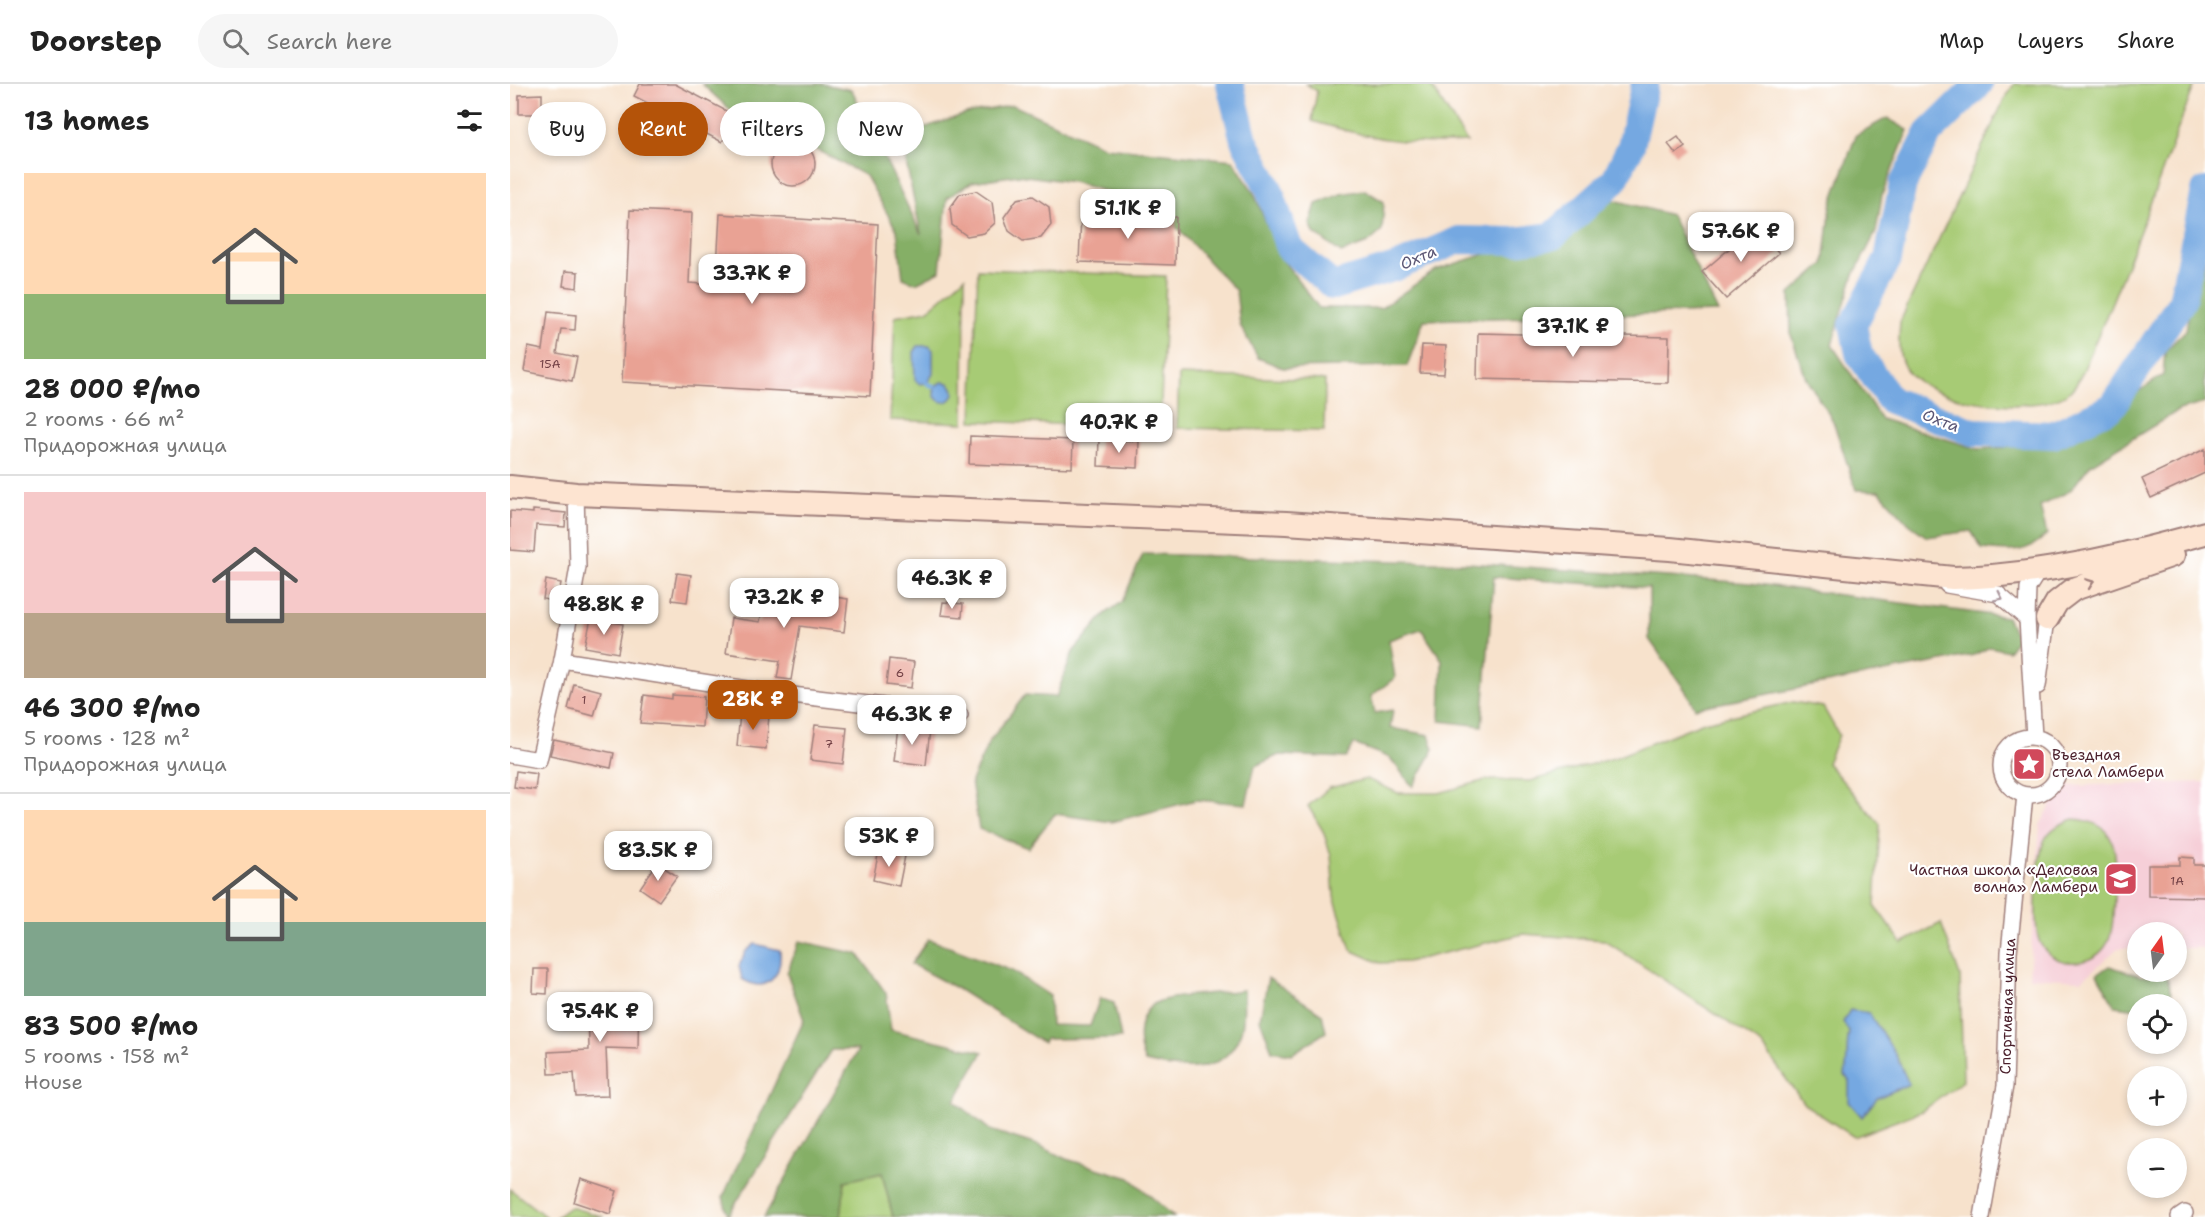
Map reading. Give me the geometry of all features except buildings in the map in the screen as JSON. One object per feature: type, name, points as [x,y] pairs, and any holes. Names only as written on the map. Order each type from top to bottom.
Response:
[{"type":"main road","points":[[510,487],[576,494],[1286,523],[1670,549],[1925,575],[1998,577],[2100,561],[2205,533]]},
{"type":"main road","points":[[2037,619],[2074,589],[2170,557],[2205,533]]},
{"type":"main road","points":[[2037,619],[2050,588],[2038,572]]},
{"type":"street","points":[[510,755],[539,760],[562,660],[578,567],[576,494]]},
{"type":"street","points":[[1925,575],[1950,586],[1998,594],[2037,619],[2034,737]]},
{"type":"street","points":[[562,660],[767,692],[960,716]]},
{"type":"street","points":[[2034,737],[2051,746],[2059,760],[2060,774],[2052,786],[2040,794],[2025,795],[2011,789],[2002,776],[2001,760],[2009,746],[2022,738],[2034,737]]},
{"type":"street","name":"Спортивная улица","points":[[1982,1217],[2005,1086],[2009,952],[2025,795]]},
{"type":"shaded area","name":"Частная школа «Деловая волна» Ламбери","points":[[2205,782],[2205,948],[2187,948],[2187,922],[2127,922],[2127,948],[2118,948],[2082,980],[2029,977],[2040,825],[2062,786]]},
{"type":"green space","points":[[702,84],[823,84],[852,90],[858,102],[837,102],[837,156],[884,156],[921,234],[906,162],[908,156],[924,156],[924,128],[966,114],[1013,105],[1105,147],[1233,160],[1254,193],[1279,255],[1319,308],[1381,308],[1436,270],[1491,252],[1555,244],[1607,198],[1671,215],[1718,312],[1424,320],[1407,366],[1283,368],[1258,358],[1240,325],[1236,291],[1169,219],[1129,198],[1073,182],[1018,175],[972,182],[947,198],[940,271],[916,283],[903,278],[897,231],[866,176],[825,154],[825,102],[722,102]]},
{"type":"green space","points":[[1306,84],[1430,84],[1467,142],[1407,142],[1352,132],[1312,121],[1317,91]]},
{"type":"green space","points":[[2014,84],[2195,84],[2122,277],[2078,381],[2069,392],[2054,400],[2008,405],[1957,398],[1934,390],[1916,379],[1904,366],[1899,350],[1899,339],[1900,322],[2004,100]]},
{"type":"green space","points":[[1887,118],[1908,130],[1882,195],[1876,232],[1853,277],[1832,345],[1881,419],[1978,449],[2055,444],[2108,419],[2136,393],[2163,375],[2165,351],[2186,330],[2205,214],[2205,403],[2179,410],[2090,465],[2070,491],[2040,506],[2047,534],[2040,541],[2025,549],[2009,551],[1982,549],[1971,531],[1927,537],[1909,524],[1879,491],[1856,490],[1833,421],[1806,378],[1791,335],[1790,294],[1824,264],[1831,205],[1856,135]]},
{"type":"green space","points":[[1365,190],[1384,202],[1382,231],[1368,243],[1341,253],[1314,233],[1310,224],[1316,204],[1341,194]]},
{"type":"green space","points":[[978,269],[1166,276],[1160,428],[972,421]]},
{"type":"green space","points":[[965,277],[964,423],[890,420],[895,316],[928,310]]},
{"type":"green space","points":[[1179,375],[1325,380],[1324,431],[1177,428]]},
{"type":"green space","points":[[1143,554],[1468,563],[1750,583],[2007,617],[2017,639],[2008,651],[1990,647],[1974,655],[1695,708],[1649,639],[1649,588],[1494,577],[1482,726],[1440,721],[1442,660],[1421,629],[1389,640],[1395,678],[1371,696],[1375,713],[1393,710],[1390,728],[1429,735],[1434,749],[1413,787],[1390,758],[1354,744],[1346,758],[1279,755],[1255,766],[1246,804],[1196,800],[1112,822],[1055,814],[1028,848],[979,829],[971,781],[989,742],[1025,695],[1056,697],[1073,652],[1105,614],[1122,602]]},
{"type":"green space","points":[[1793,702],[1823,707],[1839,735],[1827,763],[1880,824],[1875,906],[1902,943],[1941,923],[1960,976],[1963,1081],[1922,1111],[1854,1137],[1804,1104],[1762,1045],[1604,940],[1523,934],[1407,962],[1380,963],[1351,950],[1334,896],[1331,855],[1323,831],[1308,806],[1329,788],[1367,779],[1398,793],[1439,793],[1486,780],[1530,781],[1614,758],[1704,722]]},
{"type":"green space","points":[[2074,819],[2090,822],[2102,828],[2109,836],[2114,846],[2116,871],[2112,923],[2108,942],[2098,954],[2081,962],[2062,961],[2046,951],[2040,943],[2036,922],[2036,891],[2042,847],[2050,832],[2057,826]]},
{"type":"green space","points":[[928,939],[1012,971],[1050,996],[1051,1025],[1090,1026],[1100,998],[1114,1003],[1121,1038],[1045,1039],[1043,1043],[956,988],[911,964]]},
{"type":"green space","points":[[799,941],[858,954],[886,993],[891,1030],[983,1052],[955,1101],[990,1130],[1040,1146],[1066,1159],[1130,1178],[1174,1217],[893,1217],[882,1173],[845,1181],[841,1217],[764,1217],[858,1050],[831,1050],[728,1216],[723,1197],[804,1020],[787,973]]},
{"type":"green space","points":[[2109,966],[2127,972],[2127,982],[2168,982],[2171,994],[2127,994],[2127,1008],[2115,1006],[2097,974]]},
{"type":"green space","points":[[1268,978],[1322,1014],[1326,1032],[1292,1054],[1272,1051],[1260,1019]]},
{"type":"green space","points":[[1244,990],[1241,1032],[1234,1047],[1224,1057],[1213,1064],[1187,1068],[1145,1062],[1140,1046],[1140,1028],[1142,1019],[1152,1005],[1177,997]]},
{"type":"green space","points":[[882,1173],[893,1217],[841,1217],[845,1181]]},
{"type":"green space","points":[[510,1189],[546,1217],[510,1217]]},
{"type":"green space","points":[[570,1207],[604,1217],[556,1217]]},
{"type":"water","points":[[918,346],[929,346],[933,350],[933,374],[927,383],[920,384],[915,380],[914,352]]},
{"type":"water","points":[[940,382],[948,382],[954,388],[954,396],[948,402],[940,402],[934,396],[934,388]]},
{"type":"water","points":[[755,944],[780,950],[779,967],[776,974],[772,980],[759,985],[742,979],[739,966],[746,951]]},
{"type":"water","points":[[1850,1010],[1869,1013],[1895,1053],[1909,1084],[1877,1098],[1862,1117],[1849,1102],[1849,1081],[1845,1075],[1849,1032],[1843,1022]]},
{"type":"waterway","name":"Охта","points":[[1230,84],[1244,140],[1269,189],[1289,248],[1333,286],[1396,267],[1459,240],[1515,241],[1553,236],[1614,181],[1631,146],[1645,84]]},
{"type":"waterway","name":"Охта","points":[[1979,84],[1929,133],[1903,184],[1888,259],[1853,325],[1859,354],[1890,400],[1973,432],[2053,435],[2112,407],[2182,301],[2205,191]]},
{"type":"waterway","points":[[927,383],[934,387]]},
{"type":"place","name":"Въездная стела Ламбери","points":[[2029,764]]},
{"type":"place","name":"Частная школа «Деловая волна» Ламбери","points":[[2121,879]]}]
